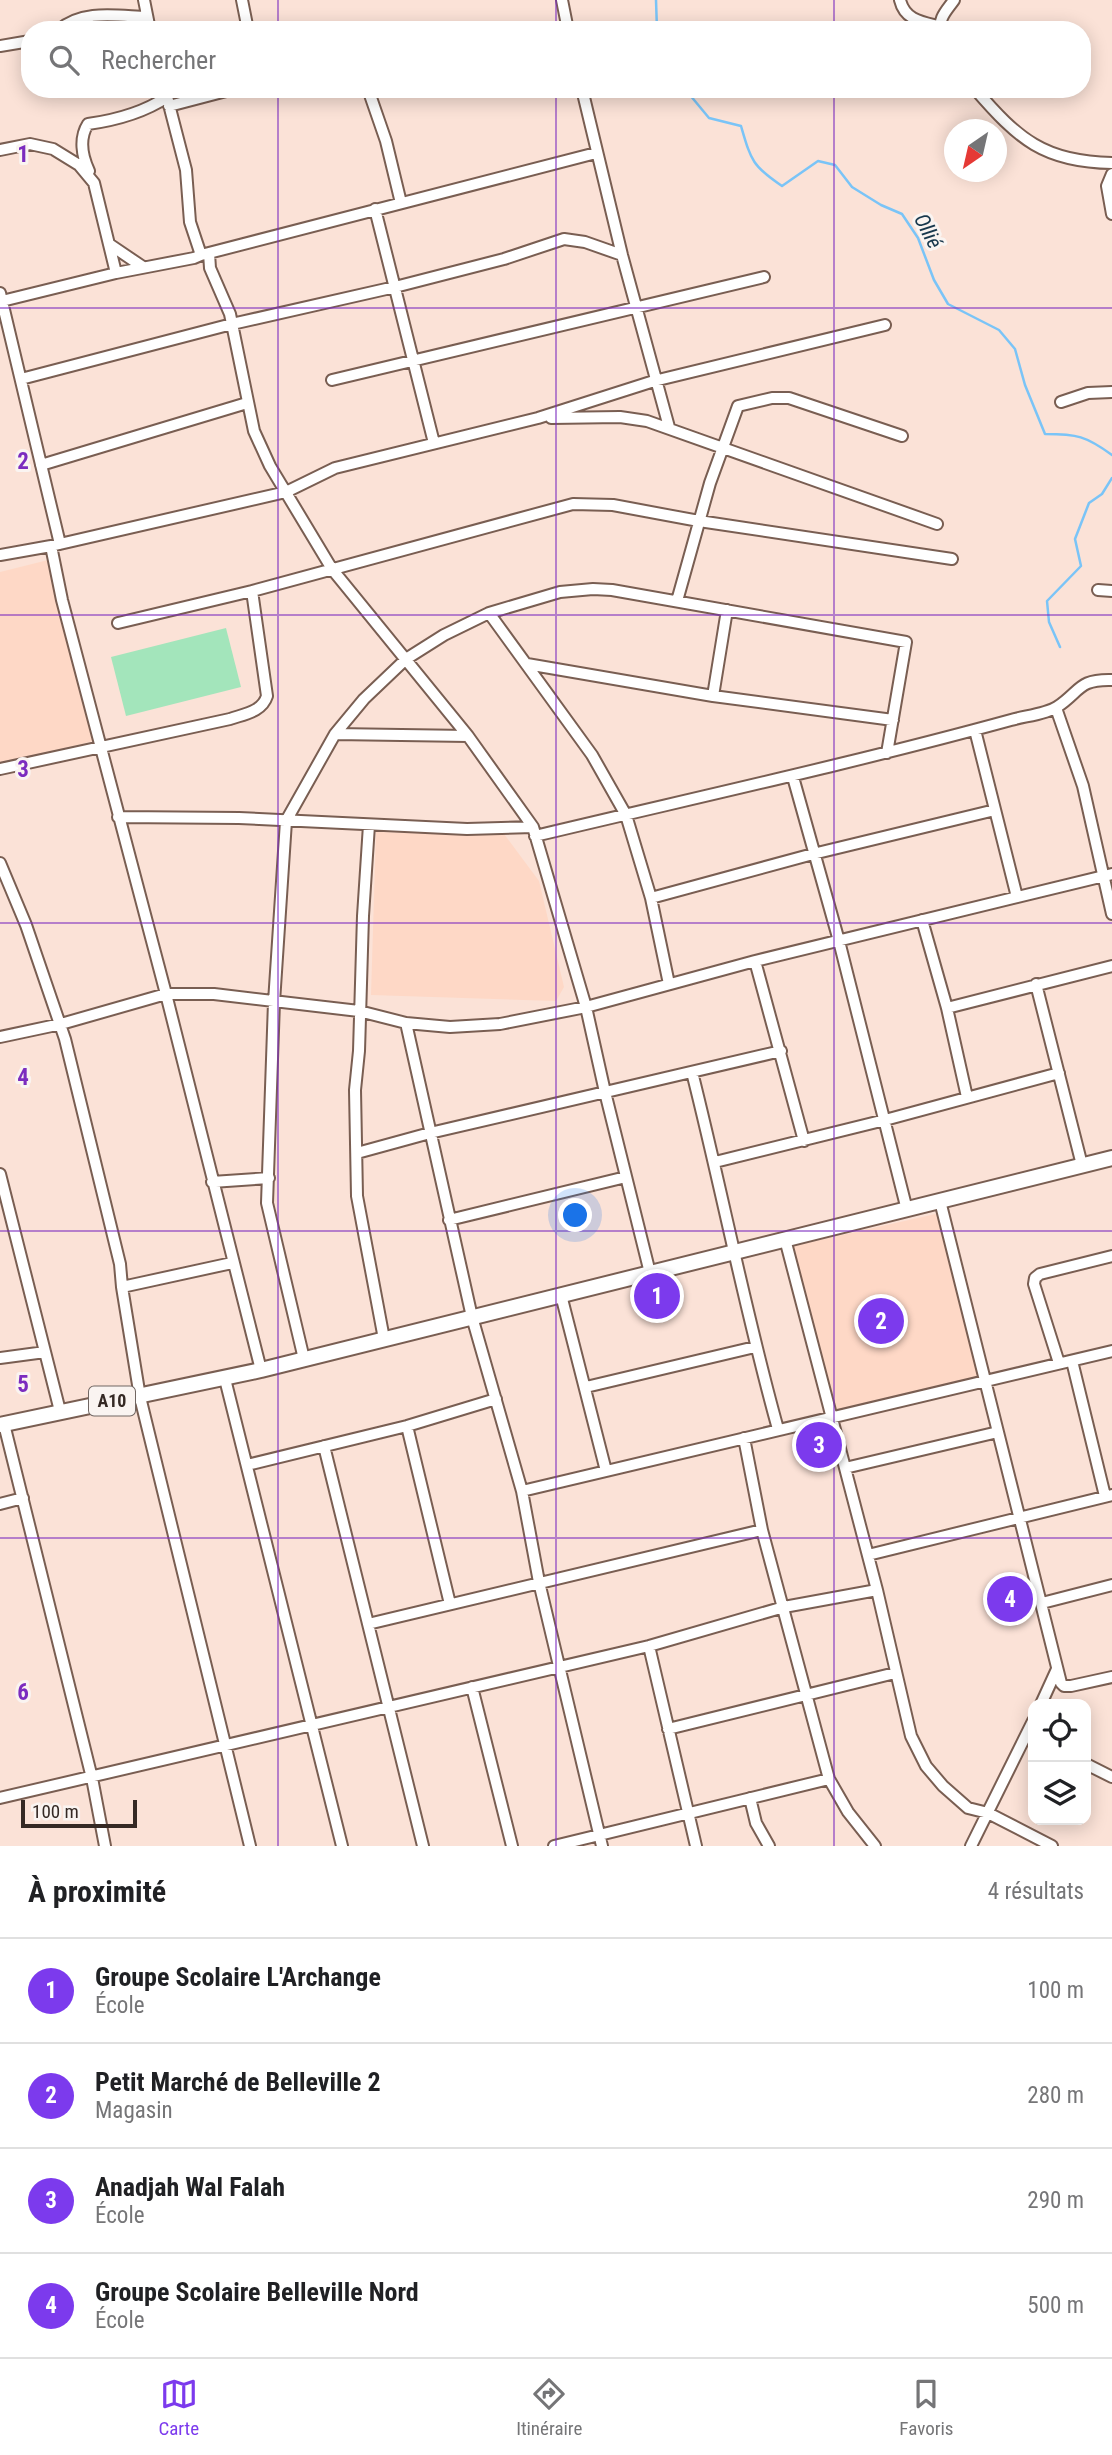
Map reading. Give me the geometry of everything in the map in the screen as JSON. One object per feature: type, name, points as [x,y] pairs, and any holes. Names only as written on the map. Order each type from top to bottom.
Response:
[{"type":"main road","name":"A10","points":[[2,1424],[225,1379],[1112,1158]]},
{"type":"street","points":[[144,0],[147,21]]},
{"type":"street","points":[[242,0],[246,21]]},
{"type":"street","points":[[562,0],[566,21]]},
{"type":"street","points":[[900,0],[902,9],[909,17],[922,21]]},
{"type":"street","points":[[941,21],[954,0]]},
{"type":"street","points":[[78,21],[102,15],[146,17]]},
{"type":"street","points":[[0,46],[21,42]]},
{"type":"street","points":[[116,273],[94,183],[85,162],[83,132],[88,124],[109,121],[149,109],[166,98]]},
{"type":"street","points":[[167,98],[186,170],[190,222],[226,302],[247,404],[259,446],[332,569],[468,736],[534,832],[586,1007],[650,1273]]},
{"type":"street","points":[[371,98],[386,141],[401,203]]},
{"type":"street","points":[[584,98],[654,380],[669,427]]},
{"type":"street","points":[[984,98],[1021,136],[1045,151],[1074,161],[1112,163]]},
{"type":"street","points":[[0,150],[30,144],[53,149],[79,165],[94,183]]},
{"type":"street","points":[[261,1370],[166,994],[62,600],[56,545],[41,465],[1,302],[116,273],[194,258],[597,153]]},
{"type":"street","points":[[1112,174],[1107,186],[1112,214]]},
{"type":"street","points":[[375,209],[434,443]]},
{"type":"street","points":[[21,379],[232,324],[504,259],[564,239],[585,242],[622,255]]},
{"type":"street","points":[[110,244],[143,267]]},
{"type":"street","points":[[332,380],[764,277]]},
{"type":"street","points":[[0,555],[56,545],[286,492],[335,468],[538,418],[654,380],[885,325]]},
{"type":"street","points":[[1061,402],[1088,393],[1112,392]]},
{"type":"street","points":[[677,601],[721,447],[738,406],[772,398],[789,398],[902,436]]},
{"type":"street","points":[[41,465],[247,404]]},
{"type":"street","points":[[538,418],[620,417],[669,427],[937,524]]},
{"type":"street","points":[[118,623],[471,534],[573,504],[613,505],[699,521],[952,559]]},
{"type":"street","points":[[304,1359],[267,1203],[274,1002],[286,821],[335,734],[364,699],[406,659],[444,635],[489,613],[560,592],[593,589],[677,601],[906,642],[887,753]]},
{"type":"street","points":[[1098,590],[1112,591]]},
{"type":"street","points":[[0,769],[230,719],[258,709],[267,696],[252,591]]},
{"type":"street","points":[[713,696],[727,610]]},
{"type":"street","points":[[489,613],[592,755],[626,815],[651,898],[669,984]]},
{"type":"street","points":[[527,664],[713,696],[893,720]]},
{"type":"street","points":[[118,817],[534,832],[626,815],[793,777],[975,730],[1056,708],[1076,689],[1088,682],[1112,680]]},
{"type":"street","points":[[1056,708],[1083,786],[1107,875],[1112,914]]},
{"type":"street","points":[[975,730],[1017,897]]},
{"type":"street","points":[[335,734],[468,736]]},
{"type":"street","points":[[793,777],[839,940],[907,1210]]},
{"type":"street","points":[[651,898],[813,854],[995,810]]},
{"type":"street","points":[[369,825],[355,1090],[357,1196],[384,1339]]},
{"type":"street","points":[[0,863],[26,925],[61,1024],[118,1255],[141,1397],[250,1846]]},
{"type":"street","points":[[0,1037],[61,1024],[166,994],[214,994],[359,1011],[405,1023],[450,1027],[500,1024],[586,1007],[755,961],[1107,875]]},
{"type":"street","points":[[922,920],[947,1008],[967,1097]]},
{"type":"street","points":[[755,961],[804,1141]]},
{"type":"street","points":[[947,1008],[1112,966]]},
{"type":"street","points":[[1036,984],[1082,1165]]},
{"type":"street","points":[[405,1023],[472,1317],[522,1491],[539,1582],[601,1840]]},
{"type":"street","points":[[357,1153],[430,1133],[781,1051]]},
{"type":"street","points":[[692,1072],[715,1162],[755,1347],[778,1429]]},
{"type":"street","points":[[715,1162],[1059,1073]]},
{"type":"street","points":[[0,1174],[5,1207],[60,1411]]},
{"type":"street","points":[[449,1220],[626,1177]]},
{"type":"street","points":[[212,1182],[269,1178]]},
{"type":"street","points":[[940,1201],[1057,1669],[1064,1686],[1112,1677]]},
{"type":"street","points":[[785,1239],[877,1590],[911,1736],[926,1766],[943,1786],[968,1808],[988,1813],[1052,1846]]},
{"type":"street","points":[[1059,1363],[1035,1278],[1040,1274],[1111,1260]]},
{"type":"street","points":[[122,1287],[232,1263]]},
{"type":"street","points":[[561,1295],[606,1471]]},
{"type":"street","points":[[586,1387],[755,1347]]},
{"type":"street","points":[[522,1491],[1112,1351]]},
{"type":"street","points":[[0,1358],[45,1352]]},
{"type":"street","points":[[868,1555],[1109,1496],[1072,1361]]},
{"type":"street","points":[[225,1379],[342,1846]]},
{"type":"street","points":[[247,1465],[407,1426],[496,1399]]},
{"type":"street","points":[[2,1424],[23,1498],[92,1778],[105,1846]]},
{"type":"street","points":[[407,1426],[450,1604]]},
{"type":"street","points":[[845,1468],[998,1432]]},
{"type":"street","points":[[744,1438],[762,1530],[829,1779],[848,1812],[875,1846]]},
{"type":"street","points":[[324,1446],[423,1846]]},
{"type":"street","points":[[0,1504],[23,1498]]},
{"type":"street","points":[[368,1624],[762,1530]]},
{"type":"street","points":[[1042,1603],[1112,1585]]},
{"type":"street","points":[[0,1798],[649,1646],[784,1607],[877,1590]]},
{"type":"street","points":[[649,1646],[696,1846]]},
{"type":"street","points":[[1043,1699],[1057,1669]]},
{"type":"street","points":[[668,1728],[895,1673]]},
{"type":"street","points":[[472,1687],[512,1846]]},
{"type":"street","points":[[971,1846],[1028,1740]]},
{"type":"street","points":[[1091,1766],[1112,1777]]},
{"type":"street","points":[[554,1846],[601,1840],[688,1813],[829,1779]]},
{"type":"street","points":[[750,1798],[756,1823],[769,1846]]},
{"type":"shaded area","points":[[48,560],[93,741],[0,765],[0,572]]},
{"type":"shaded area","points":[[376,832],[504,834],[539,881],[564,987],[556,1001],[371,995]]},
{"type":"shaded area","points":[[940,1213],[982,1378],[833,1416],[789,1247]]},
{"type":"green space","points":[[226,628],[241,687],[126,716],[111,657]]},
{"type":"waterway","name":"Ollié","points":[[656,0],[657,21]]},
{"type":"waterway","name":"Ollié","points":[[692,98],[709,118],[741,126],[747,147],[758,167],[782,186],[818,161],[835,165],[852,187],[902,214],[918,238],[934,280],[948,304],[999,330],[1015,349],[1025,385],[1045,434],[1081,437],[1112,455]]},
{"type":"waterway","name":"Ollié","points":[[1060,647],[1049,622],[1047,601],[1081,566],[1075,539],[1089,503],[1102,494],[1112,478]]},
{"type":"place","name":"Groupe Scolaire L'Archange","points":[[657,1296]]},
{"type":"place","name":"Petit Marché de Belleville 2","points":[[881,1321]]},
{"type":"place","name":"Anadjah Wal Falah","points":[[819,1445]]},
{"type":"place","name":"Groupe Scolaire Belleville Nord","points":[[1010,1599]]}]
